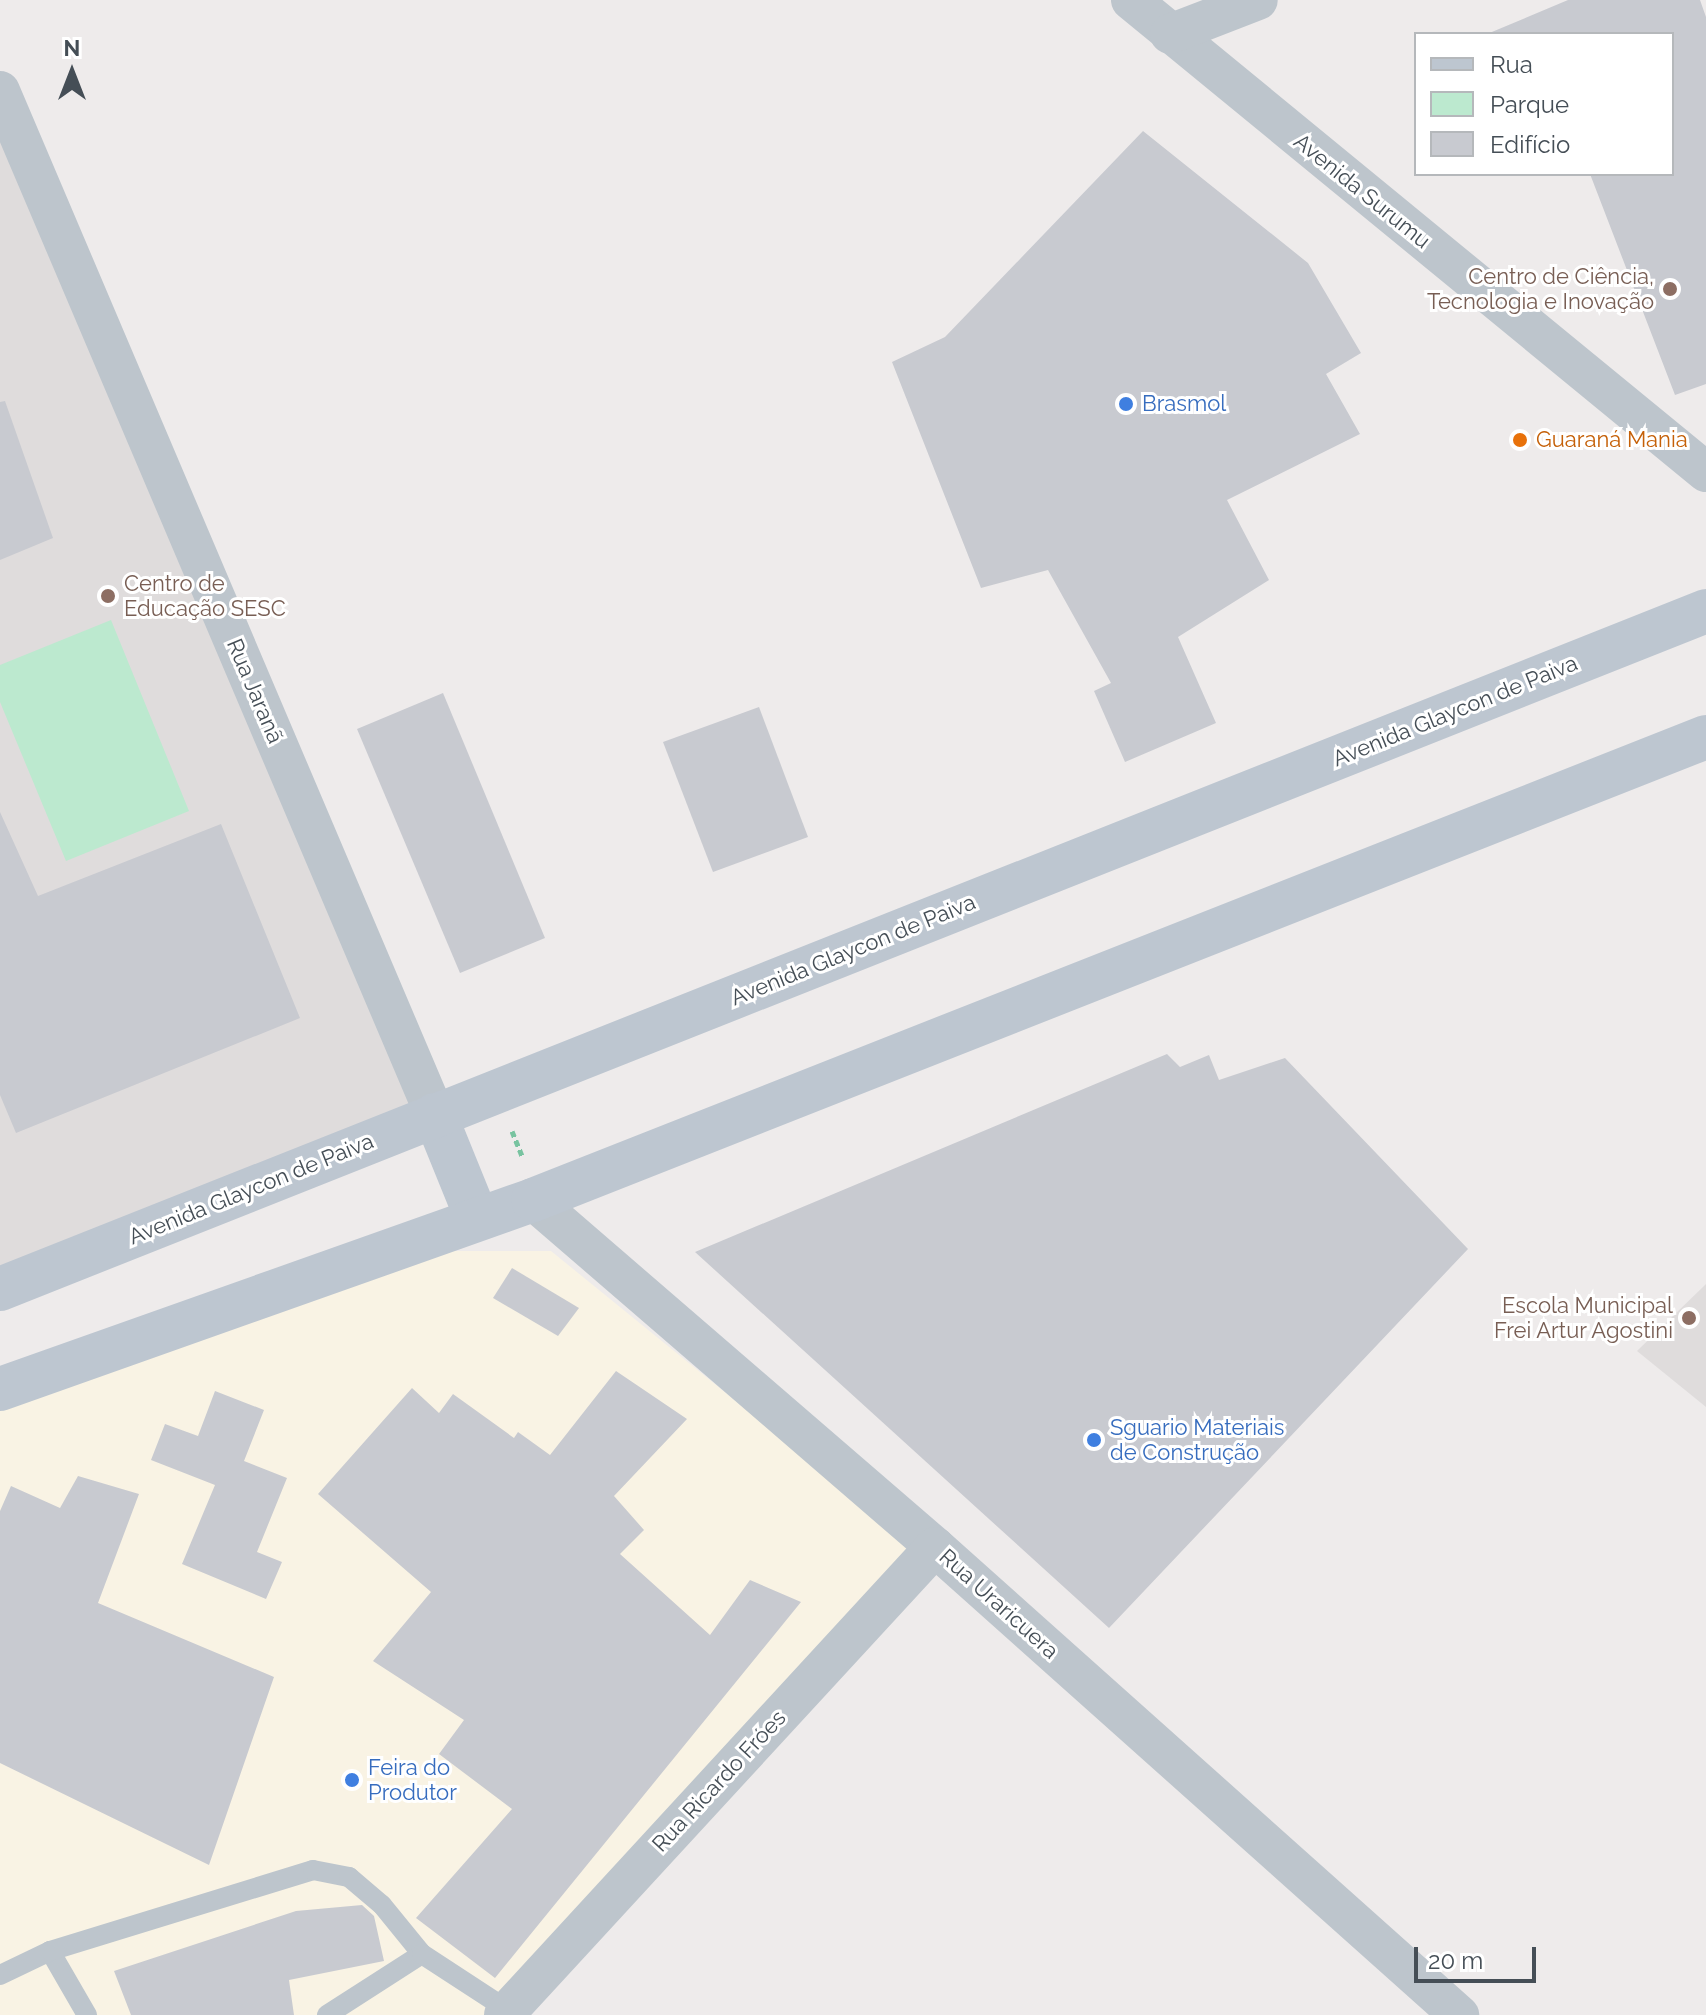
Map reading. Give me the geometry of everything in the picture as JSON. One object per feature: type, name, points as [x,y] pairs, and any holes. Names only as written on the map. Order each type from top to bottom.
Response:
[{"type":"main road","name":"Avenida Glaycon de Paiva","points":[[0,1289],[1706,611]]},
{"type":"main road","points":[[0,1389],[476,1216],[533,1200],[1706,737]]},
{"type":"main road","points":[[435,1115],[476,1216]]},
{"type":"street","name":"Avenida Surumu","points":[[1131,0],[1706,472]]},
{"type":"street","points":[[1170,34],[1258,0]]},
{"type":"street","name":"Rua Jaranã","points":[[0,91],[435,1115]]},
{"type":"street","name":"Rua Uraricuera","points":[[533,1200],[935,1547],[1459,2015]]},
{"type":"street","name":"Rua Ricardo Fróes","points":[[506,2012],[935,1547]]},
{"type":"lane","points":[[0,1975],[50,1951],[313,1870],[349,1877],[382,1905],[422,1954],[506,2012]]},
{"type":"lane","points":[[50,1951],[87,2015]]},
{"type":"lane","points":[[327,2015],[422,1954]]},
{"type":"path","points":[[508,1118],[522,1156]]},
{"type":"shaded area","name":"Centro de Educação SESC","points":[[0,76],[431,1117],[0,1289]]},
{"type":"shaded area","name":"Feira do Produtor","points":[[399,1251],[551,1251],[914,1546],[495,2015],[0,2015],[0,1402]]},
{"type":"shaded area","name":"Escola Municipal Frei Artur Agostini","points":[[1706,1284],[1706,1407],[1637,1351]]},
{"type":"green space","points":[[111,620],[189,811],[66,861],[0,702],[0,665]]},
{"type":"building","name":"Centro de Ciência, Tecnologia e Inovação","points":[[1568,0],[1700,0],[1706,17],[1706,384],[1675,395],[1591,176],[1674,176],[1674,32],[1492,32]]},
{"type":"building","name":"Brasmol","points":[[1143,131],[1308,263],[1361,353],[1326,374],[1360,434],[1227,500],[1269,580],[1178,637],[1216,723],[1125,762],[1094,691],[1111,683],[1048,570],[981,588],[892,362],[945,337]]},
{"type":"building","points":[[5,401],[53,538],[0,560],[0,402]]},
{"type":"building","points":[[443,693],[545,938],[460,973],[357,729]]},
{"type":"building","points":[[759,707],[808,837],[713,872],[663,742]]},
{"type":"building","points":[[0,812],[38,896],[221,824],[300,1018],[16,1133],[0,1095]]},
{"type":"building","name":"Sguario Materiais de Construção","points":[[1167,1054],[1180,1067],[1209,1055],[1219,1080],[1285,1058],[1468,1249],[1109,1628],[695,1252]]},
{"type":"building","points":[[512,1268],[579,1308],[558,1336],[493,1298]]},
{"type":"building","points":[[616,1371],[687,1419],[614,1496],[644,1530],[620,1554],[710,1635],[750,1580],[801,1602],[495,1978],[416,1918],[512,1809],[439,1754],[464,1720],[373,1661],[431,1592],[318,1494],[412,1388],[439,1413],[453,1394],[514,1438],[518,1432],[550,1455]]},
{"type":"building","points":[[215,1391],[264,1410],[244,1461],[287,1478],[257,1552],[282,1562],[266,1599],[182,1564],[215,1485],[151,1460],[165,1424],[198,1436]]},
{"type":"building","points":[[78,1476],[139,1494],[98,1603],[274,1677],[209,1865],[0,1763],[0,1511],[11,1486],[60,1508]]},
{"type":"building","points":[[362,1905],[374,1916],[384,1961],[289,1980],[294,2015],[131,2015],[114,1971],[296,1911]]},
{"type":"place","name":"Centro de Ciência, Tecnologia e Inovação","points":[[1670,289]]},
{"type":"place","name":"Brasmol","points":[[1126,404]]},
{"type":"place","name":"Guaraná Mania","points":[[1520,440]]},
{"type":"place","name":"Centro de Educação SESC","points":[[108,596]]},
{"type":"place","name":"Escola Municipal Frei Artur Agostini","points":[[1689,1318]]},
{"type":"place","name":"Sguario Materiais de Construção","points":[[1094,1440]]},
{"type":"place","name":"Feira do Produtor","points":[[352,1780]]}]
